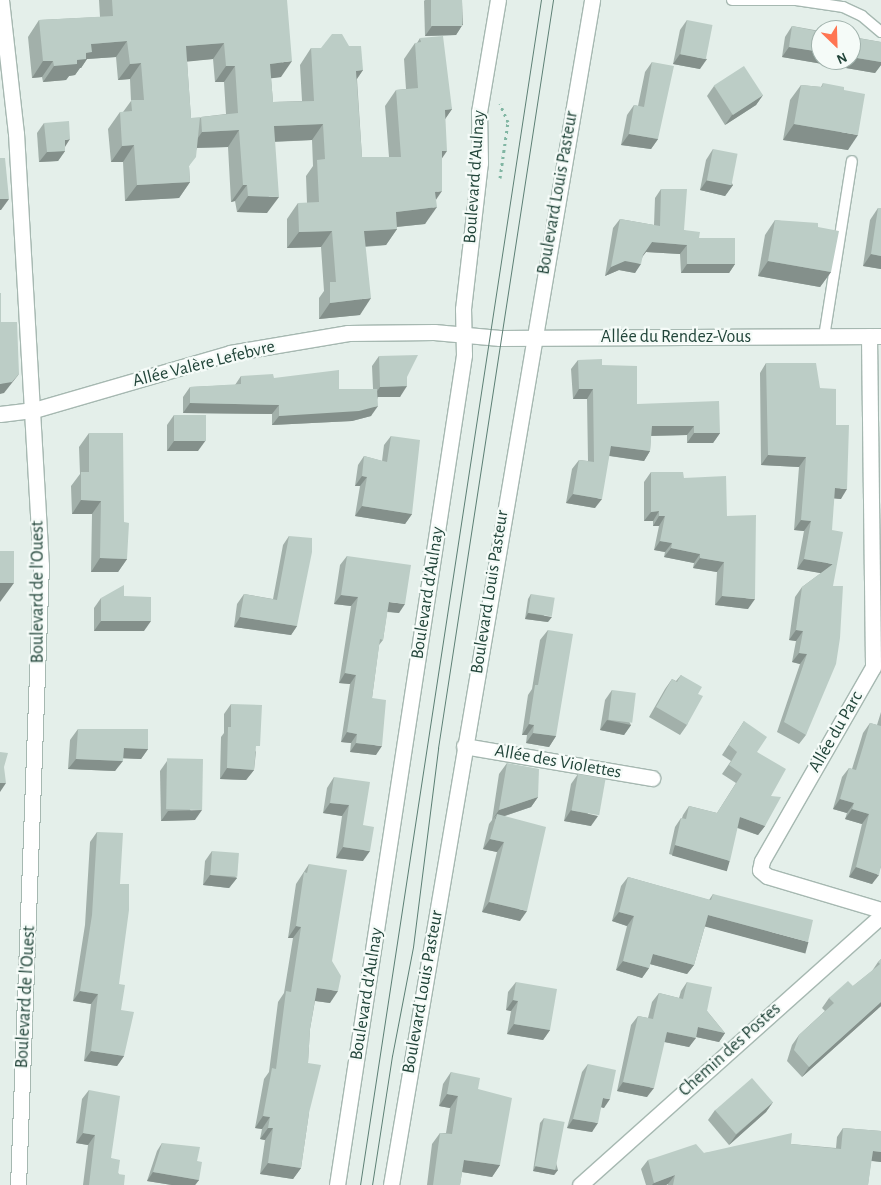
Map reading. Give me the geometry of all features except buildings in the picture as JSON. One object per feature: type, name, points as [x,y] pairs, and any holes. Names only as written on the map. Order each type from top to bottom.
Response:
[{"type":"street","name":"Boulevard de l'Ouest","points":[[1,0],[16,133],[34,410],[41,565],[18,1185]]},
{"type":"street","name":"Boulevard d'Aulnay","points":[[337,1185],[467,334],[480,162],[479,112],[498,0]]},
{"type":"street","name":"Boulevard Louis Pasteur","points":[[392,1185],[532,337],[592,0]]},
{"type":"street","name":"Allée Valère Lefebvre","points":[[0,414],[34,410],[230,354],[348,333],[467,334]]},
{"type":"street","name":"Allée du Rendez-Vous","points":[[467,334],[532,337],[875,336]]},
{"type":"street","name":"Allée du Parc","points":[[875,336],[877,569],[873,667],[762,860],[760,870],[767,876],[881,910]]},
{"type":"street","name":"Allée des Violettes","points":[[464,746],[652,778]]},
{"type":"street","name":"Chemin des Postes","points":[[580,1185],[881,916]]},
{"type":"lane","points":[[732,0],[796,0],[843,7],[862,16],[881,32]]},
{"type":"lane","points":[[824,337],[852,161]]},
{"type":"tram line","points":[[360,1185],[541,0]]},
{"type":"tram line","points":[[372,1185],[392,1056],[413,947],[438,748],[553,0]]}]
